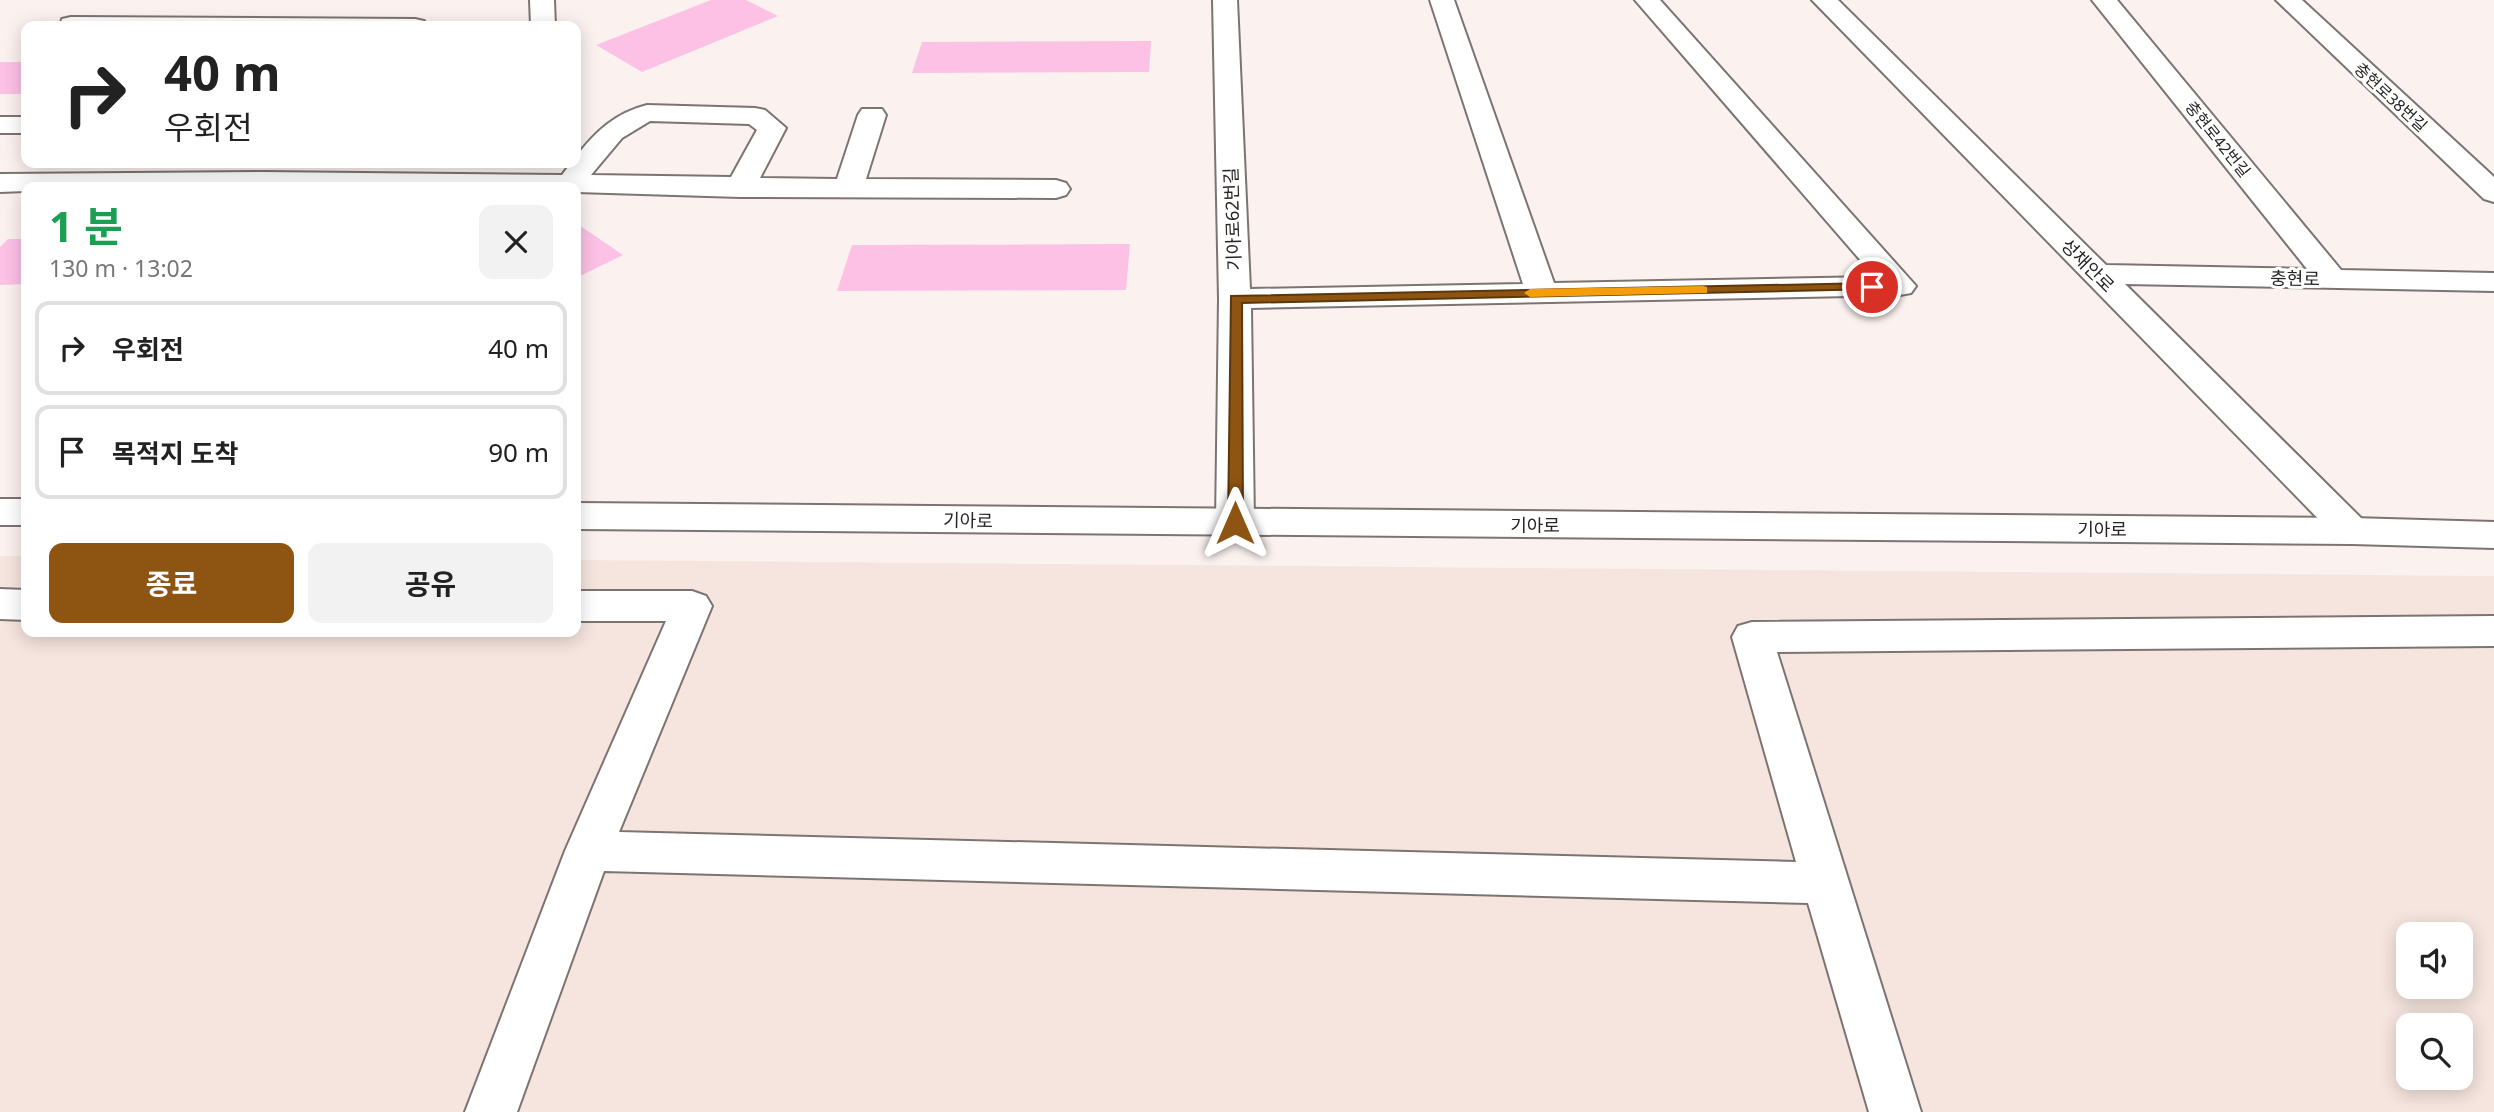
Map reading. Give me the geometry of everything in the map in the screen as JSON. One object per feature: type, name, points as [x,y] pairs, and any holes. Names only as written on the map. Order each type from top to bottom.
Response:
[{"type":"street","points":[[542,0],[543,21]]},
{"type":"street","name":"기아로62번길","points":[[1225,0],[1235,299],[1235,523]]},
{"type":"street","points":[[1442,0],[1542,293]]},
{"type":"street","points":[[1235,299],[1900,286],[1647,0]]},
{"type":"street","name":"성채안로","points":[[1824,0],[2352,531]]},
{"type":"street","name":"충현로42번길","points":[[2104,0],[2332,279]]},
{"type":"street","name":"충현로38번길","points":[[2288,0],[2494,193]]},
{"type":"street","points":[[572,182],[617,125],[632,117],[647,113],[755,116],[772,128],[740,188]]},
{"type":"street","points":[[848,189],[872,114]]},
{"type":"street","points":[[0,125],[21,125]]},
{"type":"street","points":[[18,176],[345,172],[548,182]]},
{"type":"street","points":[[581,183],[740,188],[1056,189]]},
{"type":"street","name":"충현로","points":[[2096,274],[2494,282]]},
{"type":"street","points":[[0,512],[21,512]]},
{"type":"street","name":"기아로","points":[[581,516],[2352,531],[2494,535]]},
{"type":"street","points":[[0,604],[21,604]]},
{"type":"street","points":[[491,1112],[588,850],[692,606],[581,606]]},
{"type":"street","points":[[1895,1112],[1752,637],[2494,631]]},
{"type":"street","points":[[588,850],[1828,883]]},
{"type":"shaded area","points":[[0,556],[21,556],[21,637],[581,637],[581,560],[2494,576],[2494,1112],[0,1112]]},
{"type":"building","points":[[711,0],[746,0],[778,16],[642,72],[596,45]]},
{"type":"building","points":[[1151,41],[1149,72],[912,73],[922,42]]},
{"type":"building","points":[[0,62],[21,62],[21,94],[0,94]]},
{"type":"building","points":[[581,226],[623,255],[581,276]]},
{"type":"building","points":[[8,239],[21,239],[21,284],[0,285],[0,247]]},
{"type":"building","points":[[1130,244],[1126,290],[837,291],[852,245]]},
{"type":"slow traffic","points":[[1530,293],[1703,290]]},
{"type":"route","points":[[1235,523],[1235,299],[1872,287]]}]
